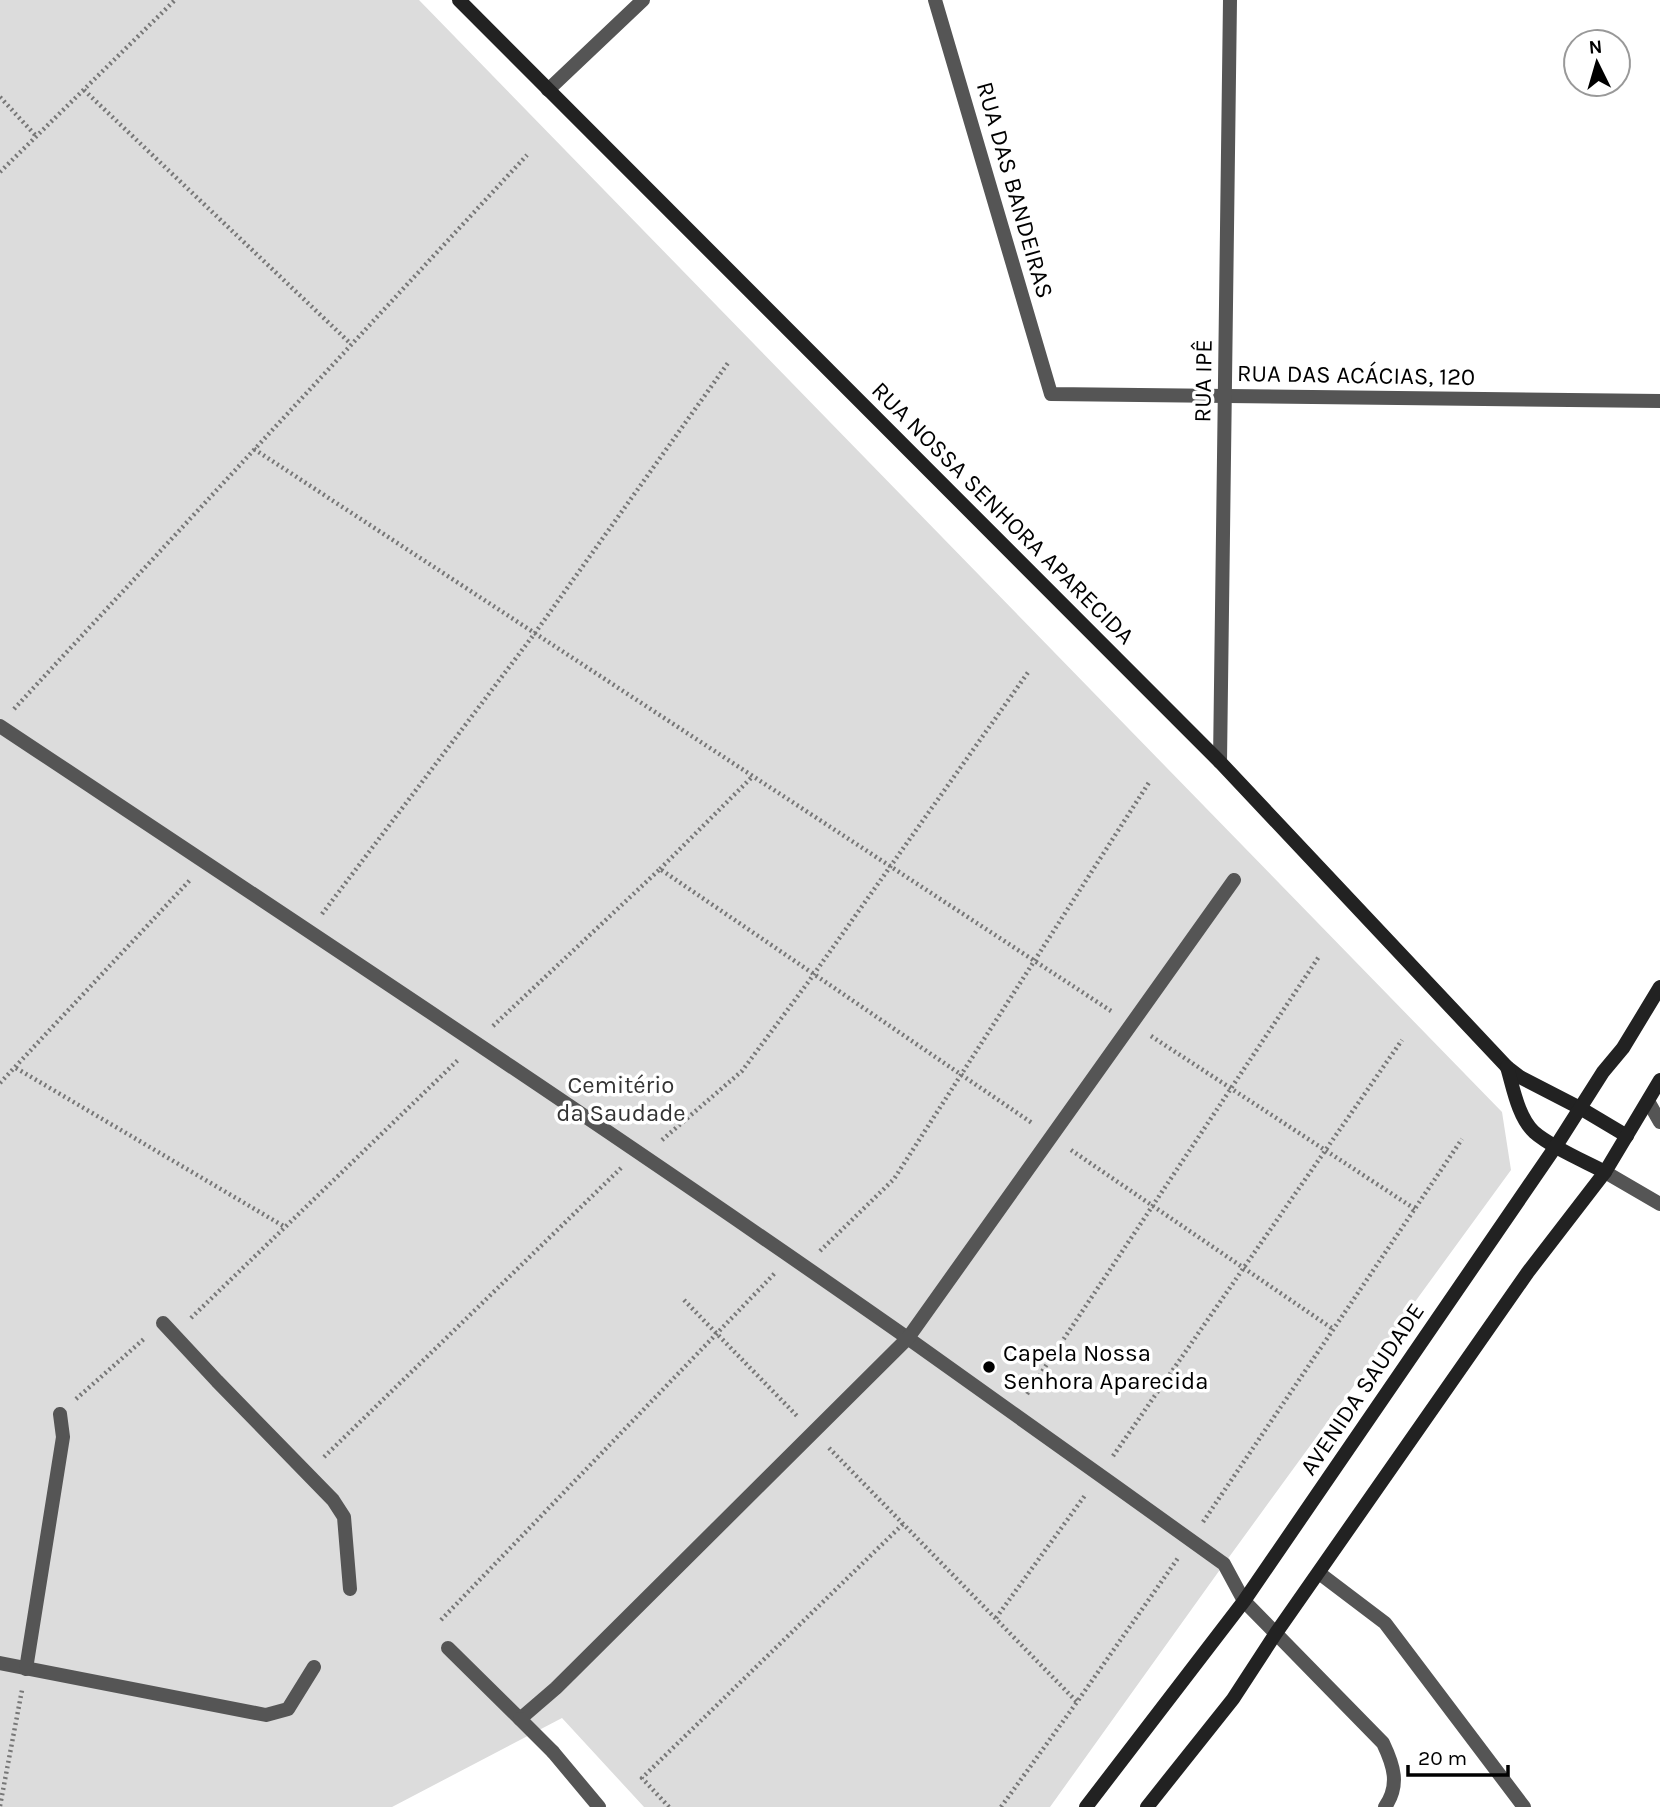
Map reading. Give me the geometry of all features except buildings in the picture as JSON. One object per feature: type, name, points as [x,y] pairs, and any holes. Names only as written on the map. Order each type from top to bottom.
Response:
[{"type":"main road","name":"RUA NOSSA SENHORA APARECIDA","points":[[459,0],[1220,762],[1507,1067],[1520,1077],[1627,1136]]},
{"type":"main road","name":"AVENIDA SAUDADE","points":[[1086,1807],[1244,1601],[1556,1146],[1603,1072],[1623,1048],[1660,987]]},
{"type":"main road","name":"RUA NOSSA SENHORA APARECIDA","points":[[1507,1067],[1519,1108],[1533,1131],[1605,1172]]},
{"type":"main road","points":[[1147,1807],[1233,1699],[1276,1633],[1528,1272],[1605,1172],[1660,1080]]},
{"type":"street","points":[[548,90],[643,0]]},
{"type":"street","name":"RUA DAS BANDEIRAS","points":[[935,0],[1051,394]]},
{"type":"street","name":"RUA IPÊ","points":[[1220,762],[1230,0]]},
{"type":"street","name":"RUA DAS ACÁCIAS, 120","points":[[1051,394],[1660,401]]},
{"type":"street","points":[[0,726],[476,1042],[908,1338],[1224,1564],[1244,1601],[1383,1743],[1394,1775],[1393,1791],[1385,1807]]},
{"type":"street","points":[[520,1719],[556,1688],[908,1338],[1234,880]]},
{"type":"street","points":[[1648,1101],[1660,1122]]},
{"type":"street","points":[[1605,1172],[1660,1204]]},
{"type":"street","points":[[163,1323],[333,1500],[344,1517],[350,1589]]},
{"type":"street","points":[[26,1669],[63,1437],[60,1413]]},
{"type":"street","points":[[1319,1573],[1385,1623],[1524,1807]]},
{"type":"street","points":[[448,1648],[553,1752],[600,1807]]},
{"type":"street","points":[[0,1663],[266,1715],[288,1709],[314,1668]]},
{"type":"path","points":[[0,172],[175,0]]},
{"type":"path","points":[[84,90],[351,344]]},
{"type":"path","points":[[0,97],[36,136]]},
{"type":"path","points":[[9,713],[527,155]]},
{"type":"path","points":[[309,931],[535,633],[728,363]]},
{"type":"path","points":[[254,449],[1415,1209]]},
{"type":"path","points":[[307,1474],[639,1154],[742,1072],[1029,671]]},
{"type":"path","points":[[60,1413],[163,1323],[176,1326],[186,1323],[476,1042],[660,869],[753,776]]},
{"type":"path","points":[[804,1267],[894,1179],[1150,781]]},
{"type":"path","points":[[0,1083],[206,863]]},
{"type":"path","points":[[660,869],[1334,1329]]},
{"type":"path","points":[[1014,1414],[1320,955]]},
{"type":"path","points":[[996,1618],[1100,1475],[1402,1040]]},
{"type":"path","points":[[16,1068],[285,1227]]},
{"type":"path","points":[[441,1620],[790,1258]]},
{"type":"path","points":[[669,1807],[642,1777],[903,1524]]},
{"type":"path","points":[[0,1806],[26,1669]]},
{"type":"path","points":[[1001,1807],[1077,1702]]},
{"type":"green space","name":"Cemitério da Saudade","points":[[0,0],[419,0],[1502,1112],[1511,1170],[1050,1807],[644,1807],[562,1718],[392,1807],[0,1807]]},
{"type":"place","name":"Capela Nossa Senhora Aparecida","points":[[989,1367]]}]
